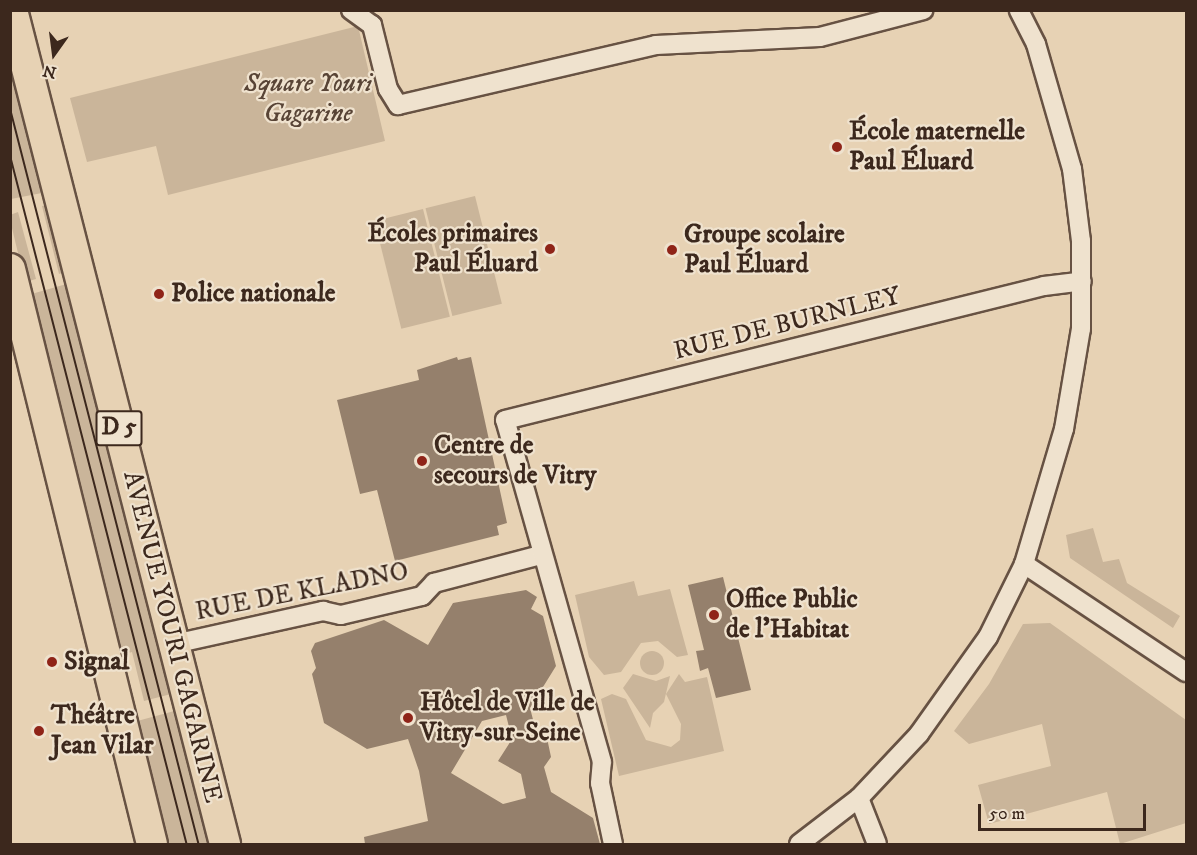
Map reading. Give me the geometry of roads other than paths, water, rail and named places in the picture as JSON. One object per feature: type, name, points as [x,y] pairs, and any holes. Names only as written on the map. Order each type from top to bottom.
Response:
[{"type":"main road","name":"AVENUE YOURI GAGARINE","points":[[12,10],[225,844]]},
{"type":"main road","name":"D 5","points":[[10,269],[152,844]]},
{"type":"street","points":[[351,10],[372,25],[388,89],[398,105],[657,45],[820,37],[924,10]]},
{"type":"street","points":[[799,844],[859,798],[918,734],[981,646],[1024,564],[1064,429],[1081,329],[1082,281],[1072,169],[1036,44],[1019,10]]},
{"type":"street","name":"RUE DE BURNLEY","points":[[540,555],[505,420],[1044,286],[1082,281]]},
{"type":"street","name":"RUE DE KLADNO","points":[[174,644],[323,611],[341,615],[422,596],[434,583],[540,555]]},
{"type":"street","points":[[540,555],[602,762],[600,783],[613,844]]},
{"type":"street","points":[[1024,564],[1186,672]]},
{"type":"street","points":[[859,798],[877,844]]},
{"type":"tram line","points":[[10,107],[199,844]]},
{"type":"tram line","points":[[10,154],[187,844]]},
{"type":"place","name":"École maternelle Paul Éluard","points":[[837,147]]},
{"type":"place","name":"Écoles primaires Paul Éluard","points":[[550,249]]},
{"type":"place","name":"Groupe scolaire Paul Éluard","points":[[672,250]]},
{"type":"place","name":"Police nationale","points":[[159,294]]},
{"type":"place","name":"Centre de secours de Vitry","points":[[422,461]]},
{"type":"place","name":"Office Public de l'Habitat","points":[[714,615]]},
{"type":"place","name":"Signal","points":[[52,662]]},
{"type":"place","name":"Hôtel de Ville de Vitry-sur-Seine","points":[[408,718]]},
{"type":"place","name":"Théâtre Jean Vilar","points":[[39,731]]},
{"type":"park label","name":"Square Youri Gagarine","points":[[308,99]]}]
